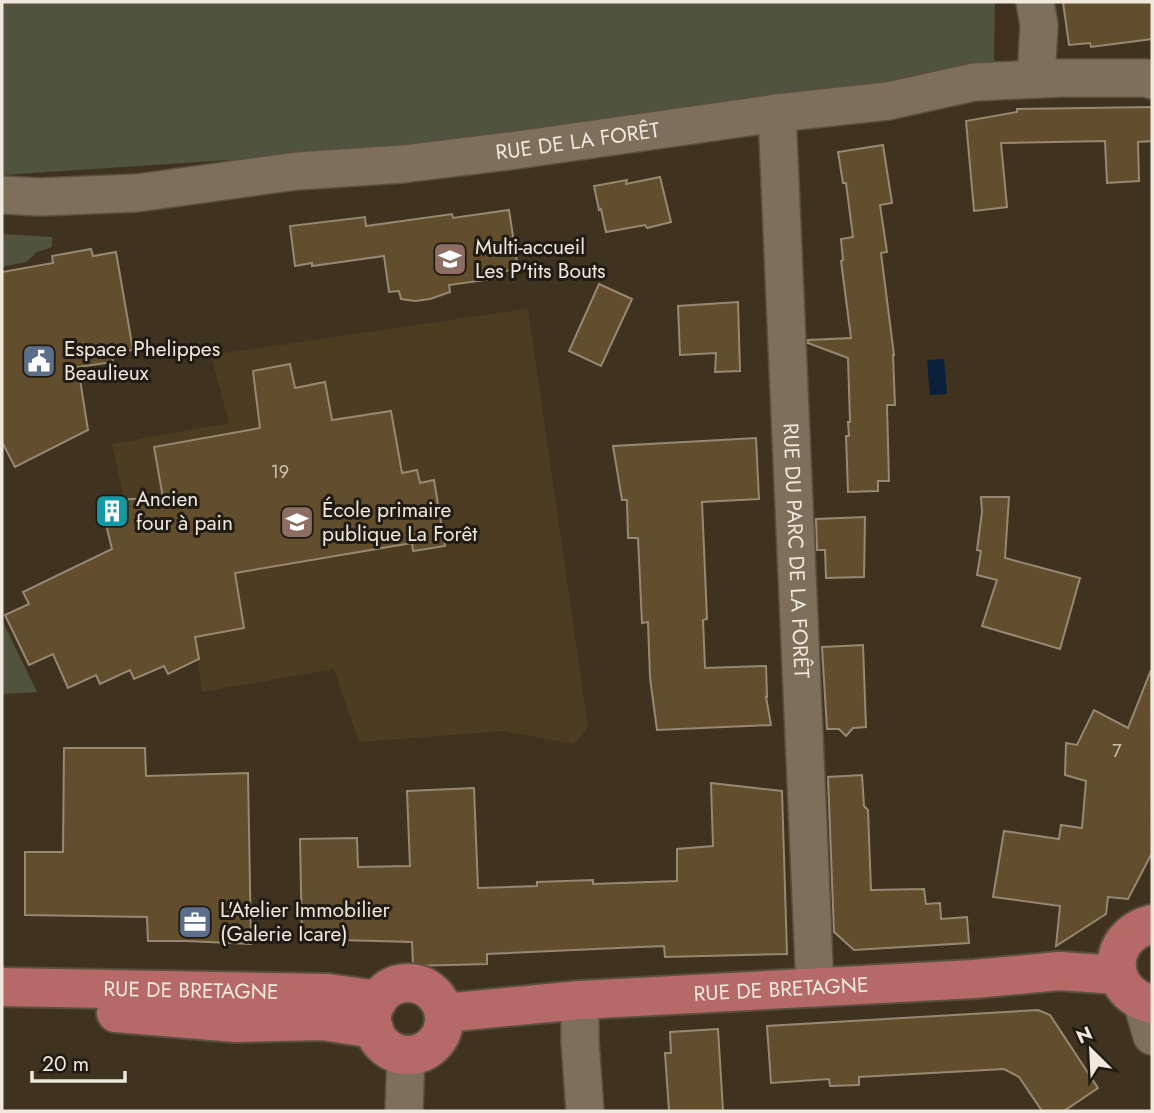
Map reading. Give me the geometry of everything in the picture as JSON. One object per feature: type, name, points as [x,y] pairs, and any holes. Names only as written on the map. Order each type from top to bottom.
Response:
[{"type":"main road","points":[[1141,1004],[1117,963],[1119,951],[1132,932],[1152,924]]},
{"type":"main road","name":"RUE DE BRETAGNE","points":[[444,1013],[580,1000],[974,979],[1059,971],[1141,1004]]},
{"type":"main road","points":[[403,983],[425,987],[434,993],[444,1013],[443,1029],[438,1040],[418,1054],[395,1053],[378,1039],[376,1014],[385,992],[403,983]]},
{"type":"main road","name":"RUE DE BRETAGNE","points":[[2,987],[328,993],[376,1014]]},
{"type":"main road","name":"RUE DE BRETAGNE","points":[[2,1005],[236,1023],[323,1021],[376,1014]]},
{"type":"street","points":[[1035,2],[1039,25],[1036,79]]},
{"type":"street","name":"RUE DE LA FORÊT","points":[[2,195],[40,197],[137,193],[297,170],[403,164],[777,113],[888,101],[975,82],[1036,79],[1152,80]]},
{"type":"street","name":"RUE DU PARC DE LA FORÊT","points":[[777,113],[815,988]]},
{"type":"street","points":[[580,1000],[585,1111]]},
{"type":"street","points":[[404,1111],[406,1055]]},
{"type":"shaded area","points":[[528,309],[588,728],[574,744],[504,731],[359,742],[334,669],[202,692],[193,626],[135,552],[112,444],[229,423],[211,355]]},
{"type":"green space","points":[[2,2],[995,2],[994,64],[909,87],[428,143],[290,156],[2,175]]},
{"type":"green space","points":[[2,234],[52,237],[52,247],[37,252],[26,262],[2,267]]},
{"type":"green space","points":[[2,620],[37,692],[2,694]]},
{"type":"water","points":[[944,359],[947,394],[930,395],[927,360]]},
{"type":"building","points":[[1063,2],[1152,2],[1152,39],[1091,47],[1090,43],[1069,45]]},
{"type":"building","points":[[1152,107],[1152,141],[1138,142],[1139,181],[1107,183],[1105,141],[1001,143],[1007,207],[974,211],[966,121],[1017,112],[1017,109]]},
{"type":"building","points":[[883,145],[892,203],[880,205],[887,252],[881,253],[894,355],[895,405],[887,405],[889,481],[878,481],[878,491],[848,492],[848,358],[808,343],[808,340],[851,338],[841,261],[841,239],[853,237],[846,183],[843,183],[838,152]]},
{"type":"building","points":[[660,177],[671,222],[647,228],[645,225],[606,232],[594,186],[627,180],[626,184]]},
{"type":"building","name":"Multi-accueil Les P'tits Bouts","points":[[509,210],[518,269],[500,272],[500,278],[449,285],[450,292],[430,299],[401,299],[399,291],[389,292],[384,256],[295,266],[290,226],[365,217],[366,226],[452,214],[453,218]]},
{"type":"building","name":"Espace Phelippes Beaulieux","points":[[91,249],[93,256],[116,252],[133,350],[111,353],[113,362],[78,367],[88,430],[15,467],[2,442],[2,272],[53,263],[52,256]]},
{"type":"building","points":[[599,284],[632,299],[601,366],[569,351]]},
{"type":"building","points":[[738,302],[740,371],[715,372],[716,353],[680,355],[678,306]]},
{"type":"building","points":[[290,364],[295,388],[325,382],[332,420],[391,411],[402,473],[417,470],[420,483],[434,480],[445,546],[413,551],[412,543],[235,573],[244,628],[195,637],[199,659],[168,674],[164,666],[134,679],[130,670],[100,684],[96,675],[68,688],[53,654],[29,665],[5,615],[29,604],[23,592],[112,549],[100,500],[163,498],[154,447],[260,428],[253,371]]},
{"type":"building","points":[[756,438],[759,499],[702,502],[707,619],[703,620],[705,668],[766,666],[766,697],[771,725],[657,730],[650,678],[648,622],[642,623],[638,538],[628,538],[627,500],[622,500],[613,446]]},
{"type":"building","points":[[981,497],[1009,497],[1005,558],[1080,578],[1060,649],[982,626],[997,580],[977,575],[981,551],[977,550],[982,512]]},
{"type":"building","points":[[865,517],[864,577],[826,578],[825,550],[817,550],[816,519]]},
{"type":"building","points":[[863,645],[866,727],[853,728],[846,736],[839,729],[827,729],[822,647]]},
{"type":"building","points":[[1151,670],[1152,853],[1128,899],[1108,897],[1106,914],[1056,946],[1060,906],[993,897],[1004,831],[1059,839],[1061,825],[1082,828],[1086,781],[1065,775],[1066,743],[1077,745],[1094,710],[1128,728]]},
{"type":"building","points":[[64,748],[145,748],[146,776],[248,773],[251,944],[148,941],[147,917],[25,915],[25,852],[63,852]]},
{"type":"building","points":[[862,775],[864,806],[868,810],[871,890],[924,889],[926,904],[940,903],[941,919],[967,917],[969,943],[854,950],[834,932],[828,777]]},
{"type":"building","points":[[711,783],[782,791],[787,954],[665,957],[664,946],[487,954],[487,964],[413,966],[412,942],[302,939],[300,839],[357,838],[358,867],[410,866],[407,791],[474,788],[478,888],[593,880],[593,884],[677,881],[677,849],[713,846]]},
{"type":"building","points":[[1038,1010],[1050,1015],[1098,1088],[1064,1111],[1042,1111],[1019,1077],[1004,1069],[859,1077],[859,1085],[830,1086],[829,1079],[771,1083],[767,1026]]},
{"type":"building","points":[[718,1029],[723,1111],[669,1111],[665,1053],[671,1053],[670,1032]]},
{"type":"place","name":"Multi-accueil Les P'tits Bouts","points":[[450,259]]},
{"type":"place","name":"Espace Phelippes Beaulieux","points":[[39,361]]},
{"type":"place","name":"Ancien four à pain","points":[[112,511]]},
{"type":"place","name":"École primaire publique La Forêt","points":[[297,522]]},
{"type":"place","name":"L'Atelier Immobilier (Galerie Icare)","points":[[195,922]]}]
